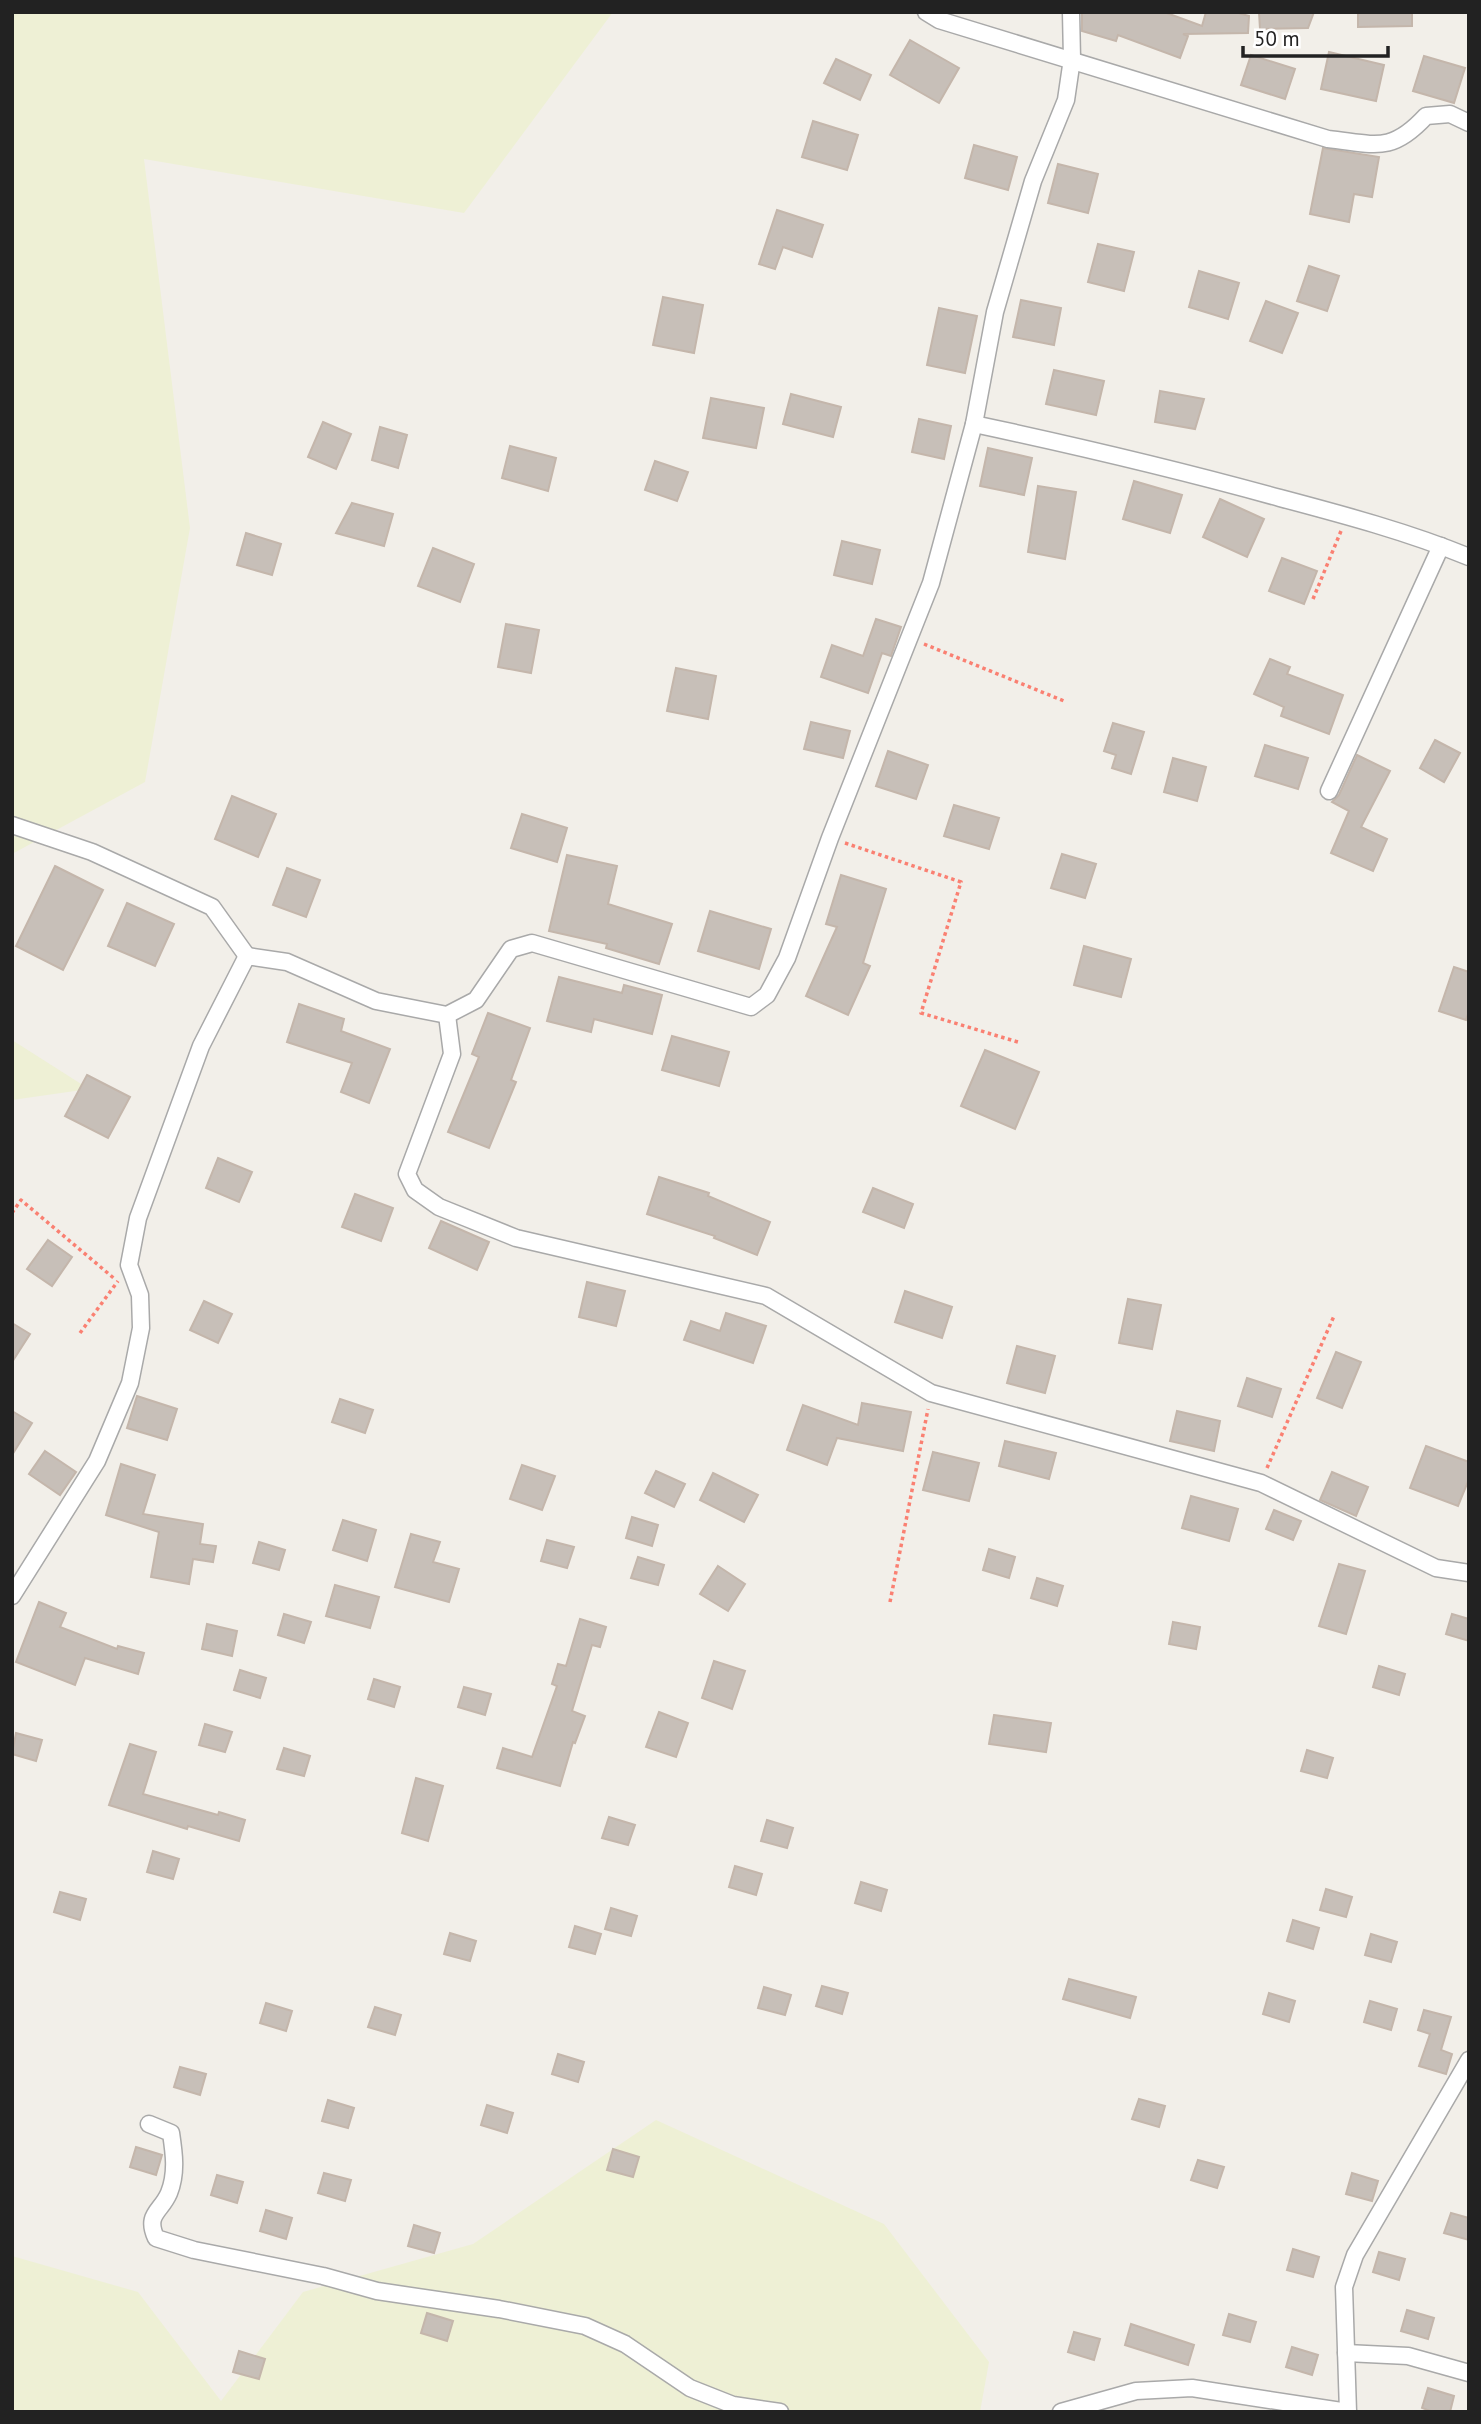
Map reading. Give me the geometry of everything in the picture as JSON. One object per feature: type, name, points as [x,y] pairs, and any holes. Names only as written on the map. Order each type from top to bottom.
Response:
[{"type":"street","points":[[926,12],[939,20],[1328,139],[1384,145],[1409,135],[1426,116],[1450,114],[1469,123]]},
{"type":"street","points":[[12,825],[92,852],[212,907],[247,956],[287,962],[376,1001],[447,1014],[476,1000],[511,950],[532,943],[751,1007],[767,995],[787,958],[830,838],[931,583],[974,424],[995,312],[1033,181],[1066,100],[1072,59],[1071,12]]},
{"type":"street","points":[[974,424],[1157,464],[1348,516],[1469,557]]},
{"type":"street","points":[[1329,791],[1441,546]]},
{"type":"street","points":[[12,1596],[97,1461],[130,1383],[141,1328],[140,1295],[130,1265],[138,1218],[201,1046],[247,956]]},
{"type":"street","points":[[447,1014],[452,1054],[407,1174],[415,1190],[439,1207],[516,1238],[766,1296],[932,1393],[1261,1483],[1436,1568],[1469,1573]]},
{"type":"street","points":[[1061,2412],[1136,2391],[1192,2388],[1348,2412],[1344,2287],[1356,2255],[1469,2060]]},
{"type":"street","points":[[149,2124],[170,2133],[176,2162],[169,2194],[154,2213],[151,2227],[156,2238],[194,2250],[323,2276],[377,2291],[499,2309],[584,2326],[625,2344],[690,2388],[733,2405],[780,2412]]},
{"type":"street","points":[[1346,2353],[1408,2356],[1469,2374]]},
{"type":"path","points":[[1313,599],[1348,516]]},
{"type":"path","points":[[909,637],[1064,701]]},
{"type":"path","points":[[830,838],[961,882],[921,1013],[1018,1042]]},
{"type":"path","points":[[12,1213],[21,1200],[117,1282]]},
{"type":"path","points":[[80,1333],[130,1265]]},
{"type":"path","points":[[1261,1483],[1334,1316]]},
{"type":"path","points":[[890,1602],[932,1393]]},
{"type":"green space","points":[[12,12],[613,12],[464,213],[144,159],[190,528],[145,782],[12,854]]},
{"type":"green space","points":[[12,1040],[89,1089],[12,1100]]},
{"type":"green space","points":[[656,2120],[884,2224],[989,2362],[980,2412],[12,2412],[12,2256],[138,2292],[221,2401],[303,2292],[473,2244]]},
{"type":"building","points":[[1082,12],[1164,12],[1202,26],[1206,12],[1235,12],[1249,16],[1248,33],[1183,34],[1188,36],[1180,58],[1118,35],[1116,41],[1082,31]]},
{"type":"building","points":[[1259,12],[1314,12],[1308,28],[1260,29]]},
{"type":"building","points":[[1358,12],[1412,12],[1412,26],[1358,27]]},
{"type":"building","points":[[910,40],[959,68],[939,103],[890,75]]},
{"type":"building","points":[[1329,52],[1384,65],[1376,101],[1321,89]]},
{"type":"building","points":[[1251,55],[1295,69],[1285,99],[1241,85]]},
{"type":"building","points":[[1424,56],[1465,68],[1454,103],[1413,91]]},
{"type":"building","points":[[836,59],[871,75],[860,100],[824,83]]},
{"type":"building","points":[[813,121],[858,135],[847,170],[802,157]]},
{"type":"building","points":[[974,145],[1017,157],[1008,190],[965,178]]},
{"type":"building","points":[[1323,148],[1379,157],[1372,197],[1354,194],[1349,222],[1310,214]]},
{"type":"building","points":[[1058,164],[1098,174],[1088,213],[1048,203]]},
{"type":"building","points":[[777,210],[823,225],[812,257],[783,247],[775,269],[759,264]]},
{"type":"building","points":[[1098,244],[1134,252],[1124,291],[1088,282]]},
{"type":"building","points":[[1309,266],[1339,276],[1327,311],[1297,301]]},
{"type":"building","points":[[1199,271],[1239,283],[1228,319],[1189,307]]},
{"type":"building","points":[[663,297],[703,305],[694,353],[653,345]]},
{"type":"building","points":[[1021,300],[1061,308],[1054,345],[1013,337]]},
{"type":"building","points":[[1266,301],[1298,313],[1282,353],[1250,341]]},
{"type":"building","points":[[939,308],[977,316],[965,373],[927,365]]},
{"type":"building","points":[[1054,370],[1104,381],[1096,415],[1046,404]]},
{"type":"building","points":[[1160,391],[1204,399],[1195,429],[1155,422]]},
{"type":"building","points":[[791,394],[841,407],[833,437],[783,424]]},
{"type":"building","points":[[711,398],[764,408],[756,448],[703,438]]},
{"type":"building","points":[[919,419],[951,426],[944,459],[912,452]]},
{"type":"building","points":[[323,422],[351,434],[336,469],[308,457]]},
{"type":"building","points":[[380,427],[407,435],[398,468],[372,460]]},
{"type":"building","points":[[510,446],[556,458],[548,491],[502,478]]},
{"type":"building","points":[[988,448],[1032,458],[1024,495],[980,486]]},
{"type":"building","points":[[655,461],[688,472],[677,501],[645,490]]},
{"type":"building","points":[[1134,481],[1182,495],[1170,533],[1123,519]]},
{"type":"building","points":[[1038,486],[1076,492],[1065,559],[1028,552]]},
{"type":"building","points":[[1220,499],[1264,519],[1247,557],[1203,537]]},
{"type":"building","points":[[352,503],[393,514],[384,546],[336,533]]},
{"type":"building","points":[[246,533],[281,544],[272,575],[237,565]]},
{"type":"building","points":[[842,541],[880,550],[872,584],[834,575]]},
{"type":"building","points":[[433,548],[474,564],[460,602],[418,586]]},
{"type":"building","points":[[1282,558],[1317,571],[1304,604],[1269,591]]},
{"type":"building","points":[[876,619],[901,627],[891,656],[882,653],[868,693],[821,677],[832,645],[863,656]]},
{"type":"building","points":[[506,624],[539,630],[531,673],[498,667]]},
{"type":"building","points":[[1270,659],[1290,667],[1287,674],[1343,695],[1329,734],[1281,716],[1284,707],[1254,694]]},
{"type":"building","points":[[676,668],[716,676],[708,719],[667,711]]},
{"type":"building","points":[[811,722],[850,731],[843,758],[804,749]]},
{"type":"building","points":[[1113,723],[1144,732],[1131,774],[1112,768],[1116,755],[1104,751]]},
{"type":"building","points":[[1435,740],[1460,753],[1444,782],[1420,768]]},
{"type":"building","points":[[1265,745],[1308,758],[1298,789],[1255,776]]},
{"type":"building","points":[[888,751],[928,765],[916,799],[876,786]]},
{"type":"building","points":[[1357,755],[1390,771],[1361,827],[1387,839],[1373,871],[1331,853],[1349,811],[1332,802],[1339,795]]},
{"type":"building","points":[[1173,758],[1206,767],[1197,801],[1164,792]]},
{"type":"building","points":[[232,796],[276,814],[258,857],[215,839]]},
{"type":"building","points":[[954,805],[999,818],[989,849],[944,836]]},
{"type":"building","points":[[522,814],[567,828],[557,862],[511,848]]},
{"type":"building","points":[[1062,854],[1096,864],[1085,898],[1051,888]]},
{"type":"building","points":[[567,855],[617,866],[608,904],[672,924],[659,964],[606,948],[607,944],[549,931]]},
{"type":"building","points":[[55,866],[103,890],[63,970],[16,946]]},
{"type":"building","points":[[287,868],[320,880],[306,917],[273,905]]},
{"type":"building","points":[[841,875],[886,889],[863,963],[870,966],[848,1015],[806,996],[837,927],[826,924]]},
{"type":"building","points":[[127,903],[174,924],[155,966],[108,946]]},
{"type":"building","points":[[710,911],[771,929],[759,969],[698,951]]},
{"type":"building","points":[[1084,946],[1131,959],[1121,997],[1074,985]]},
{"type":"building","points":[[1454,967],[1469,972],[1469,1011],[1466,1020],[1439,1011]]},
{"type":"building","points":[[559,977],[622,993],[624,985],[662,995],[652,1034],[594,1019],[591,1032],[547,1021]]},
{"type":"building","points":[[299,1004],[344,1019],[341,1031],[390,1049],[369,1103],[341,1092],[352,1063],[287,1042]]},
{"type":"building","points":[[488,1013],[530,1028],[511,1080],[516,1082],[489,1148],[448,1132],[479,1057],[472,1054]]},
{"type":"building","points":[[672,1036],[729,1052],[719,1086],[662,1070]]},
{"type":"building","points":[[985,1050],[1039,1072],[1015,1129],[961,1106]]},
{"type":"building","points":[[87,1075],[130,1097],[108,1138],[65,1116]]},
{"type":"building","points":[[218,1158],[252,1172],[239,1202],[206,1188]]},
{"type":"building","points":[[659,1177],[709,1193],[708,1196],[770,1222],[757,1255],[714,1238],[715,1236],[647,1214]]},
{"type":"building","points":[[873,1188],[913,1204],[904,1228],[863,1212]]},
{"type":"building","points":[[355,1194],[393,1208],[381,1241],[342,1227]]},
{"type":"building","points":[[441,1221],[489,1242],[477,1270],[429,1248]]},
{"type":"building","points":[[48,1240],[72,1257],[52,1286],[27,1269]]},
{"type":"building","points":[[587,1282],[625,1291],[616,1326],[579,1317]]},
{"type":"building","points":[[905,1291],[952,1307],[942,1338],[895,1322]]},
{"type":"building","points":[[1128,1299],[1161,1305],[1152,1349],[1119,1343]]},
{"type":"building","points":[[204,1301],[232,1314],[218,1343],[190,1330]]},
{"type":"building","points":[[726,1313],[766,1326],[753,1363],[684,1340],[691,1321],[720,1331]]},
{"type":"building","points":[[12,1323],[30,1334],[12,1362]]},
{"type":"building","points":[[1017,1346],[1055,1356],[1045,1393],[1007,1383]]},
{"type":"building","points":[[1336,1352],[1361,1362],[1342,1408],[1317,1398]]},
{"type":"building","points":[[1247,1378],[1281,1389],[1272,1417],[1238,1406]]},
{"type":"building","points":[[137,1396],[177,1409],[167,1440],[127,1428]]},
{"type":"building","points":[[340,1399],[373,1410],[365,1433],[332,1422]]},
{"type":"building","points":[[862,1403],[911,1412],[903,1451],[837,1438],[827,1465],[787,1450],[803,1405],[858,1425]]},
{"type":"building","points":[[12,1411],[32,1423],[12,1455]]},
{"type":"building","points":[[1177,1411],[1220,1421],[1214,1451],[1170,1441]]},
{"type":"building","points":[[1005,1441],[1056,1453],[1049,1479],[999,1466]]},
{"type":"building","points":[[1426,1446],[1469,1462],[1469,1479],[1458,1506],[1410,1488]]},
{"type":"building","points":[[45,1451],[76,1472],[60,1495],[29,1474]]},
{"type":"building","points":[[933,1452],[979,1463],[969,1501],[923,1490]]},
{"type":"building","points":[[121,1464],[155,1475],[143,1514],[203,1524],[200,1544],[216,1546],[213,1562],[193,1559],[189,1584],[151,1577],[159,1532],[106,1515]]},
{"type":"building","points":[[522,1465],[555,1476],[542,1510],[510,1499]]},
{"type":"building","points":[[656,1471],[685,1484],[674,1507],[645,1493]]},
{"type":"building","points":[[1332,1472],[1368,1487],[1356,1516],[1320,1500]]},
{"type":"building","points":[[713,1473],[758,1495],[744,1522],[700,1500]]},
{"type":"building","points":[[1191,1496],[1238,1509],[1229,1541],[1182,1528]]},
{"type":"building","points":[[1274,1510],[1301,1521],[1293,1540],[1266,1529]]},
{"type":"building","points":[[632,1517],[658,1525],[652,1546],[626,1538]]},
{"type":"building","points":[[343,1520],[376,1530],[367,1561],[333,1550]]},
{"type":"building","points":[[411,1534],[440,1542],[433,1562],[459,1569],[449,1602],[395,1587]]},
{"type":"building","points":[[547,1540],[574,1547],[567,1568],[541,1561]]},
{"type":"building","points":[[259,1542],[285,1550],[279,1570],[253,1563]]},
{"type":"building","points":[[989,1549],[1015,1557],[1009,1578],[983,1570]]},
{"type":"building","points":[[638,1557],[664,1565],[658,1585],[631,1578]]},
{"type":"building","points":[[1339,1564],[1365,1571],[1346,1634],[1319,1626]]},
{"type":"building","points":[[718,1566],[745,1584],[728,1611],[700,1594]]},
{"type":"building","points":[[1037,1578],[1063,1586],[1057,1606],[1031,1598]]},
{"type":"building","points":[[335,1585],[379,1597],[370,1628],[326,1616]]},
{"type":"building","points":[[39,1602],[66,1613],[60,1627],[117,1649],[118,1646],[144,1653],[138,1674],[85,1658],[75,1685],[16,1662]]},
{"type":"building","points":[[284,1614],[311,1622],[304,1643],[278,1635]]},
{"type":"building","points":[[1452,1614],[1469,1619],[1469,1641],[1446,1634]]},
{"type":"building","points":[[580,1619],[606,1627],[600,1647],[592,1645],[572,1711],[585,1716],[575,1743],[573,1742],[560,1786],[497,1768],[503,1748],[532,1757],[557,1686],[552,1684],[558,1664],[566,1666]]},
{"type":"building","points":[[1173,1622],[1200,1627],[1196,1649],[1169,1644]]},
{"type":"building","points":[[207,1624],[237,1631],[232,1656],[202,1649]]},
{"type":"building","points":[[714,1661],[745,1671],[732,1709],[702,1698]]},
{"type":"building","points":[[1379,1666],[1405,1674],[1399,1695],[1373,1687]]},
{"type":"building","points":[[240,1670],[266,1678],[260,1698],[234,1690]]},
{"type":"building","points":[[374,1679],[400,1687],[394,1707],[368,1699]]},
{"type":"building","points":[[464,1687],[491,1694],[485,1715],[458,1707]]},
{"type":"building","points":[[659,1712],[688,1723],[676,1757],[646,1747]]},
{"type":"building","points":[[994,1715],[1051,1723],[1046,1752],[989,1744]]},
{"type":"building","points":[[205,1724],[232,1732],[225,1752],[199,1745]]},
{"type":"building","points":[[16,1733],[42,1740],[36,1761],[12,1754]]},
{"type":"building","points":[[130,1744],[156,1752],[143,1794],[245,1820],[239,1841],[188,1826],[187,1829],[109,1805]]},
{"type":"building","points":[[284,1748],[310,1756],[304,1776],[277,1769]]},
{"type":"building","points":[[1307,1750],[1333,1758],[1327,1778],[1301,1771]]},
{"type":"building","points":[[416,1778],[443,1786],[428,1841],[402,1833]]},
{"type":"building","points":[[609,1817],[635,1825],[628,1845],[602,1838]]},
{"type":"building","points":[[767,1820],[793,1828],[787,1848],[761,1841]]},
{"type":"building","points":[[153,1851],[179,1859],[173,1879],[147,1872]]},
{"type":"building","points":[[735,1866],[762,1874],[756,1895],[729,1887]]},
{"type":"building","points":[[861,1882],[887,1890],[881,1911],[855,1903]]},
{"type":"building","points":[[1326,1889],[1352,1897],[1346,1917],[1320,1910]]},
{"type":"building","points":[[60,1892],[86,1899],[80,1920],[54,1912]]},
{"type":"building","points":[[611,1908],[637,1916],[631,1936],[605,1929]]},
{"type":"building","points":[[1293,1920],[1319,1928],[1313,1949],[1287,1941]]},
{"type":"building","points":[[575,1926],[601,1934],[595,1954],[569,1947]]},
{"type":"building","points":[[450,1933],[476,1941],[470,1961],[444,1954]]},
{"type":"building","points":[[1371,1934],[1397,1942],[1391,1962],[1365,1955]]},
{"type":"building","points":[[1069,1979],[1136,1997],[1130,2018],[1063,1999]]},
{"type":"building","points":[[822,1986],[848,1993],[842,2014],[816,2006]]},
{"type":"building","points":[[764,1987],[791,1995],[785,2015],[758,2008]]},
{"type":"building","points":[[1269,1993],[1295,2001],[1289,2022],[1263,2014]]},
{"type":"building","points":[[1370,2001],[1397,2009],[1391,2030],[1364,2022]]},
{"type":"building","points":[[266,2003],[292,2011],[286,2031],[260,2023]]},
{"type":"building","points":[[375,2007],[401,2015],[395,2035],[368,2027]]},
{"type":"building","points":[[1424,2010],[1451,2017],[1441,2050],[1452,2054],[1446,2074],[1419,2066],[1430,2034],[1418,2030]]},
{"type":"building","points":[[558,2054],[584,2062],[578,2082],[552,2074]]},
{"type":"building","points":[[180,2067],[206,2074],[200,2095],[174,2087]]},
{"type":"building","points":[[1139,2099],[1165,2106],[1159,2127],[1132,2119]]},
{"type":"building","points":[[328,2100],[354,2108],[348,2128],[322,2121]]},
{"type":"building","points":[[487,2105],[513,2113],[507,2133],[481,2125]]},
{"type":"building","points":[[136,2147],[162,2155],[156,2175],[130,2167]]},
{"type":"building","points":[[613,2149],[639,2157],[633,2177],[607,2170]]},
{"type":"building","points":[[1198,2160],[1224,2167],[1217,2188],[1191,2180]]},
{"type":"building","points":[[324,2173],[351,2180],[345,2201],[318,2193]]},
{"type":"building","points":[[1352,2173],[1378,2181],[1372,2201],[1346,2194]]},
{"type":"building","points":[[217,2175],[243,2182],[237,2203],[211,2195]]},
{"type":"building","points":[[266,2210],[292,2218],[286,2239],[260,2231]]},
{"type":"building","points":[[1451,2213],[1469,2218],[1469,2240],[1444,2233]]},
{"type":"building","points":[[414,2225],[440,2233],[434,2253],[408,2246]]},
{"type":"building","points":[[1293,2249],[1319,2257],[1313,2277],[1287,2270]]},
{"type":"building","points":[[1379,2252],[1405,2259],[1399,2280],[1373,2272]]},
{"type":"building","points":[[1407,2310],[1434,2318],[1428,2339],[1401,2331]]},
{"type":"building","points":[[427,2313],[453,2321],[447,2341],[421,2333]]},
{"type":"building","points":[[1229,2314],[1256,2322],[1250,2342],[1223,2335]]},
{"type":"building","points":[[1131,2324],[1194,2345],[1188,2365],[1125,2345]]},
{"type":"building","points":[[1074,2332],[1100,2339],[1094,2360],[1068,2352]]},
{"type":"building","points":[[1292,2347],[1318,2355],[1312,2375],[1286,2367]]},
{"type":"building","points":[[239,2351],[265,2359],[259,2379],[233,2372]]},
{"type":"building","points":[[1428,2388],[1454,2396],[1450,2412],[1433,2412],[1422,2408]]}]
